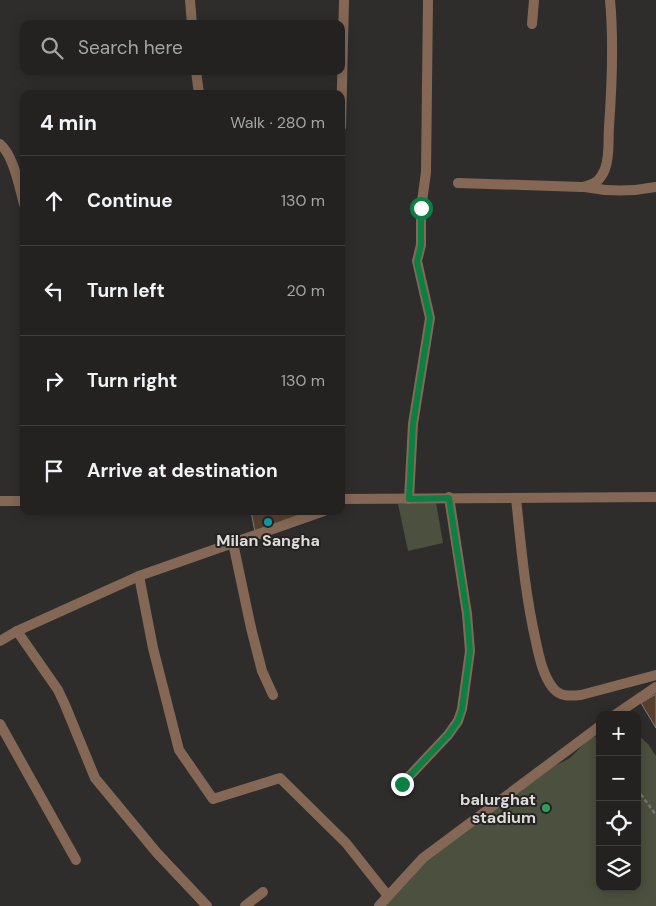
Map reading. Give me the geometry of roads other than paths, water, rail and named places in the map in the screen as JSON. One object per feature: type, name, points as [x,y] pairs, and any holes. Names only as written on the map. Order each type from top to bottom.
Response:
[{"type":"street","points":[[190,0],[192,20]]},
{"type":"street","points":[[344,0],[344,20]]},
{"type":"street","points":[[409,499],[413,424],[430,318],[417,262],[421,245],[421,208],[426,172],[428,0]]},
{"type":"street","points":[[532,24],[534,0]]},
{"type":"street","points":[[582,187],[594,184],[599,179],[607,160],[612,75],[610,0]]},
{"type":"street","points":[[197,75],[198,90]]},
{"type":"street","points":[[342,75],[342,90]]},
{"type":"street","points":[[0,144],[5,148],[13,166],[20,190]]},
{"type":"street","points":[[458,183],[582,187],[608,192],[656,187]]},
{"type":"street","points":[[345,499],[656,497]]},
{"type":"street","points":[[402,784],[448,735],[458,721],[462,709],[470,651],[467,614],[449,498]]},
{"type":"street","points":[[516,498],[532,625],[539,656],[553,688],[560,694],[580,695],[656,676]]},
{"type":"street","points":[[0,501],[20,500]]},
{"type":"street","points":[[345,504],[358,500]]},
{"type":"street","points":[[0,641],[17,630],[139,576],[313,515]]},
{"type":"street","points":[[233,543],[262,671],[273,695]]},
{"type":"street","points":[[139,576],[154,648],[179,750],[213,799],[280,778],[346,843],[388,896]]},
{"type":"street","points":[[17,630],[58,690],[94,778],[157,853],[208,906]]},
{"type":"street","points":[[621,711],[656,687]]},
{"type":"street","points":[[0,724],[76,860]]},
{"type":"street","points":[[378,906],[423,858],[596,729]]},
{"type":"street","points":[[245,906],[263,892]]},
{"type":"place","name":"Milan Sangha","points":[[268,522]]},
{"type":"place","name":"balurghat stadium","points":[[546,808]]}]
